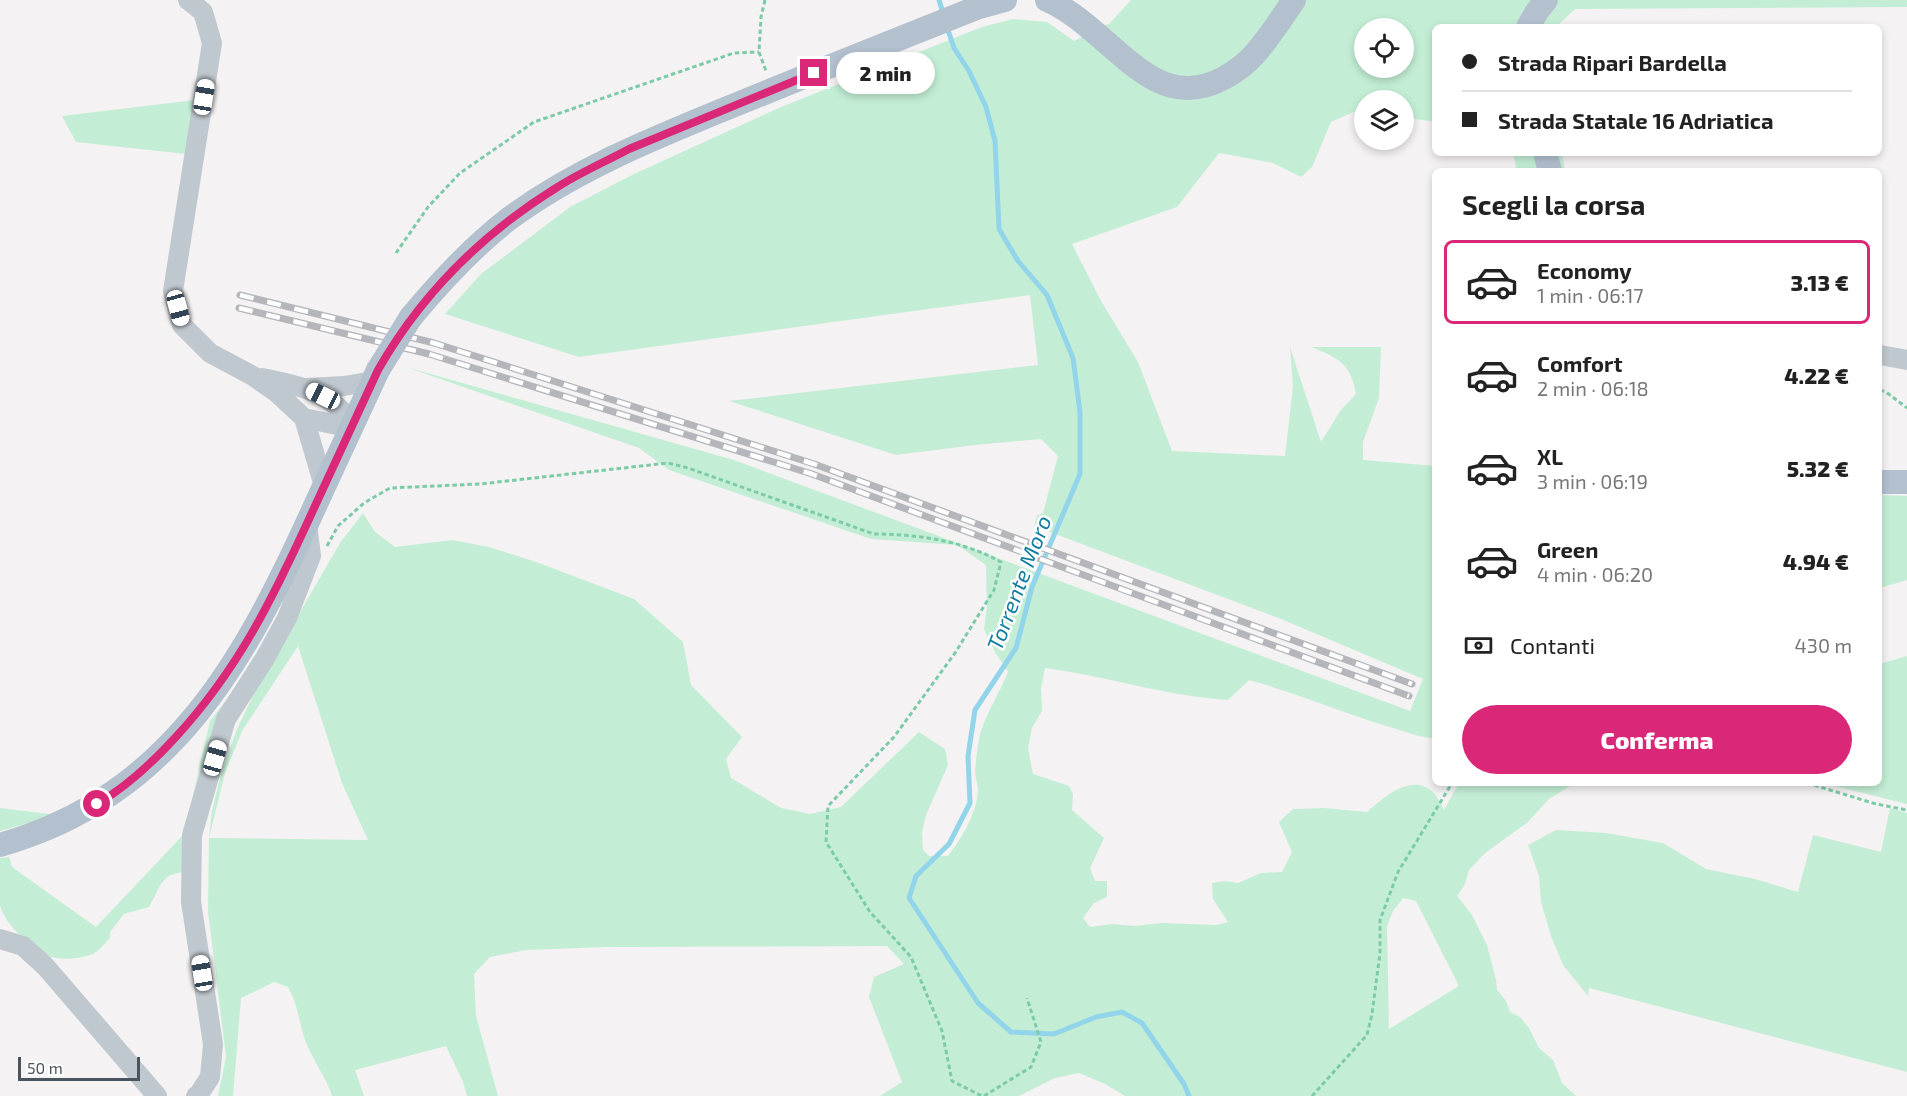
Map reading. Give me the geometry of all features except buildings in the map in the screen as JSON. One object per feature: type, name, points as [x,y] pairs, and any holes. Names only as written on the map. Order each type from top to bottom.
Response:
[{"type":"main road","points":[[0,845],[31,836],[84,811],[109,796],[141,771],[184,728],[212,695],[257,626],[376,375],[411,317],[438,284],[467,255],[510,218],[558,186],[629,149],[976,8],[1005,0]]},
{"type":"main road","points":[[1047,0],[1061,6],[1128,62],[1155,81],[1179,88],[1196,88],[1214,83],[1237,71],[1250,60],[1294,0]]},
{"type":"main road","points":[[1530,24],[1546,0]]},
{"type":"main road","points":[[1882,482],[1907,482]]},
{"type":"street","points":[[188,0],[203,12],[212,43],[173,291],[182,324],[210,353],[253,376],[276,392],[304,418],[324,486]]},
{"type":"street","points":[[1882,355],[1907,360]]},
{"type":"street","points":[[307,388],[344,386],[376,375]]},
{"type":"street","points":[[253,376],[307,388],[323,396],[343,411],[351,428]]},
{"type":"street","points":[[304,418],[351,428]]},
{"type":"street","points":[[196,1096],[210,1077],[213,1044],[191,902],[192,835],[226,719],[264,660],[287,618],[311,556],[307,524]]},
{"type":"street","points":[[257,626],[265,639],[264,660]]},
{"type":"street","points":[[0,939],[23,946],[45,966],[157,1096]]},
{"type":"path","points":[[765,0],[761,17],[759,52],[773,89]]},
{"type":"path","points":[[396,253],[428,207],[460,173],[534,122],[734,53],[759,52]]},
{"type":"path","points":[[1882,391],[1907,408]]},
{"type":"path","points":[[327,546],[338,526],[364,503],[390,488],[480,484],[668,463],[874,534],[900,534],[929,538],[983,552],[1001,562],[994,590],[956,653],[894,737],[828,806],[826,842],[870,912],[911,957],[942,1031],[952,1081],[983,1096],[1031,1067],[1041,1042],[1027,998]]},
{"type":"path","points":[[1312,1096],[1367,1035],[1380,953],[1380,920],[1398,872],[1450,786]]},
{"type":"path","points":[[1817,786],[1876,804],[1907,810]]},
{"type":"green space","points":[[1131,0],[1907,0],[1907,7],[1575,9],[1559,24],[1432,24],[1432,122],[1414,119],[1414,90],[1354,90],[1354,112],[1331,122],[1312,167],[1301,177],[1273,163],[1219,153],[1177,207],[1072,244],[1101,301],[1138,362],[1172,451],[1285,456],[1293,386],[1290,347],[1321,442],[1341,410],[1356,394],[1351,376],[1342,363],[1311,347],[1381,347],[1379,398],[1363,442],[1363,460],[1432,466],[1432,738],[1249,680],[1228,700],[1159,690],[1045,668],[1041,688],[1042,711],[1032,728],[1028,748],[1033,774],[1069,786],[1073,794],[1072,810],[1104,838],[1090,868],[1095,881],[1107,881],[1107,897],[1094,903],[1083,918],[1090,927],[1161,923],[1217,925],[1228,922],[1213,899],[1212,883],[1225,881],[1238,883],[1261,873],[1282,872],[1292,852],[1279,822],[1293,809],[1324,808],[1367,812],[1398,789],[1416,785],[1425,787],[1434,793],[1444,810],[1457,786],[1570,786],[1549,799],[1528,822],[1485,853],[1469,870],[1465,884],[1457,896],[1472,915],[1487,945],[1497,990],[1506,1001],[1510,1012],[1520,1017],[1529,1028],[1539,1048],[1553,1060],[1562,1083],[1576,1096],[1125,1096],[1079,1073],[1055,1078],[1019,1096],[880,1096],[902,1082],[869,997],[874,977],[904,964],[887,946],[606,947],[526,950],[490,957],[474,974],[476,1016],[498,1096],[467,1096],[446,1046],[355,1070],[364,1096],[332,1096],[306,1041],[288,987],[274,982],[241,998],[233,1096],[218,1096],[226,1057],[208,911],[209,838],[212,811],[220,778],[237,729],[259,683],[340,543],[363,513],[375,532],[395,547],[452,540],[489,547],[539,563],[634,599],[683,642],[691,685],[742,737],[726,759],[731,778],[781,808],[810,814],[841,807],[919,732],[945,749],[948,765],[926,815],[922,832],[923,850],[929,856],[948,856],[963,833],[975,807],[978,790],[975,771],[980,735],[1008,672],[984,629],[987,607],[986,565],[957,545],[871,539],[669,470],[639,448],[406,367],[734,460],[1410,711],[1423,679],[1281,619],[1034,526],[1037,516],[1043,513],[1058,456],[1041,439],[896,455],[729,401],[1038,365],[1030,295],[579,357],[445,314],[481,274],[570,207],[634,174],[781,107],[982,27],[1013,19],[1047,22],[1074,41],[1110,23]],"holes":[[[298,646],[342,783],[368,840],[209,838],[225,773],[242,731]],[[1403,898],[1416,901],[1459,986],[1389,1029],[1387,926],[1393,911]]]},
{"type":"green space","points":[[195,100],[186,154],[76,142],[62,116]]},
{"type":"green space","points":[[1514,156],[1562,156],[1564,168],[1516,168]]},
{"type":"green space","points":[[1882,495],[1907,496],[1907,580],[1882,587]]},
{"type":"green space","points":[[255,654],[186,872],[166,878],[149,907],[124,914],[110,932],[110,938],[93,954],[64,959],[48,956],[39,951],[14,929],[3,913],[0,905],[0,858],[9,857],[12,867],[96,927],[184,834],[210,721],[237,686]]},
{"type":"green space","points":[[1907,656],[1907,804],[1835,786],[1882,786],[1882,663]]},
{"type":"green space","points":[[0,808],[57,815],[0,831]]},
{"type":"green space","points":[[1890,808],[1907,813],[1907,1072],[1589,988],[1588,996],[1563,965],[1551,936],[1541,902],[1539,876],[1528,845],[1556,830],[1606,833],[1663,843],[1706,869],[1755,879],[1798,892],[1813,835],[1881,852]]},
{"type":"waterway","name":"Torrente Moro","points":[[939,0],[944,16]]},
{"type":"waterway","name":"Torrente Moro","points":[[947,27],[954,48],[969,71],[986,107],[995,141],[999,229],[1018,261],[1047,295],[1073,358],[1080,412],[1080,474],[1032,587],[1016,648],[975,710],[968,756],[970,803],[949,844],[916,876],[909,898],[978,1003],[1011,1032],[1054,1034],[1096,1017],[1122,1012],[1142,1023],[1184,1084],[1189,1096]]},
{"type":"railway","points":[[240,295],[434,343],[814,464],[1412,684]]},
{"type":"railway","points":[[239,308],[429,354],[812,474],[1409,696]]},
{"type":"route","points":[[97,804],[156,758],[224,680],[267,609],[378,370],[411,317],[438,284],[510,218],[558,186],[629,149],[814,73]]}]
